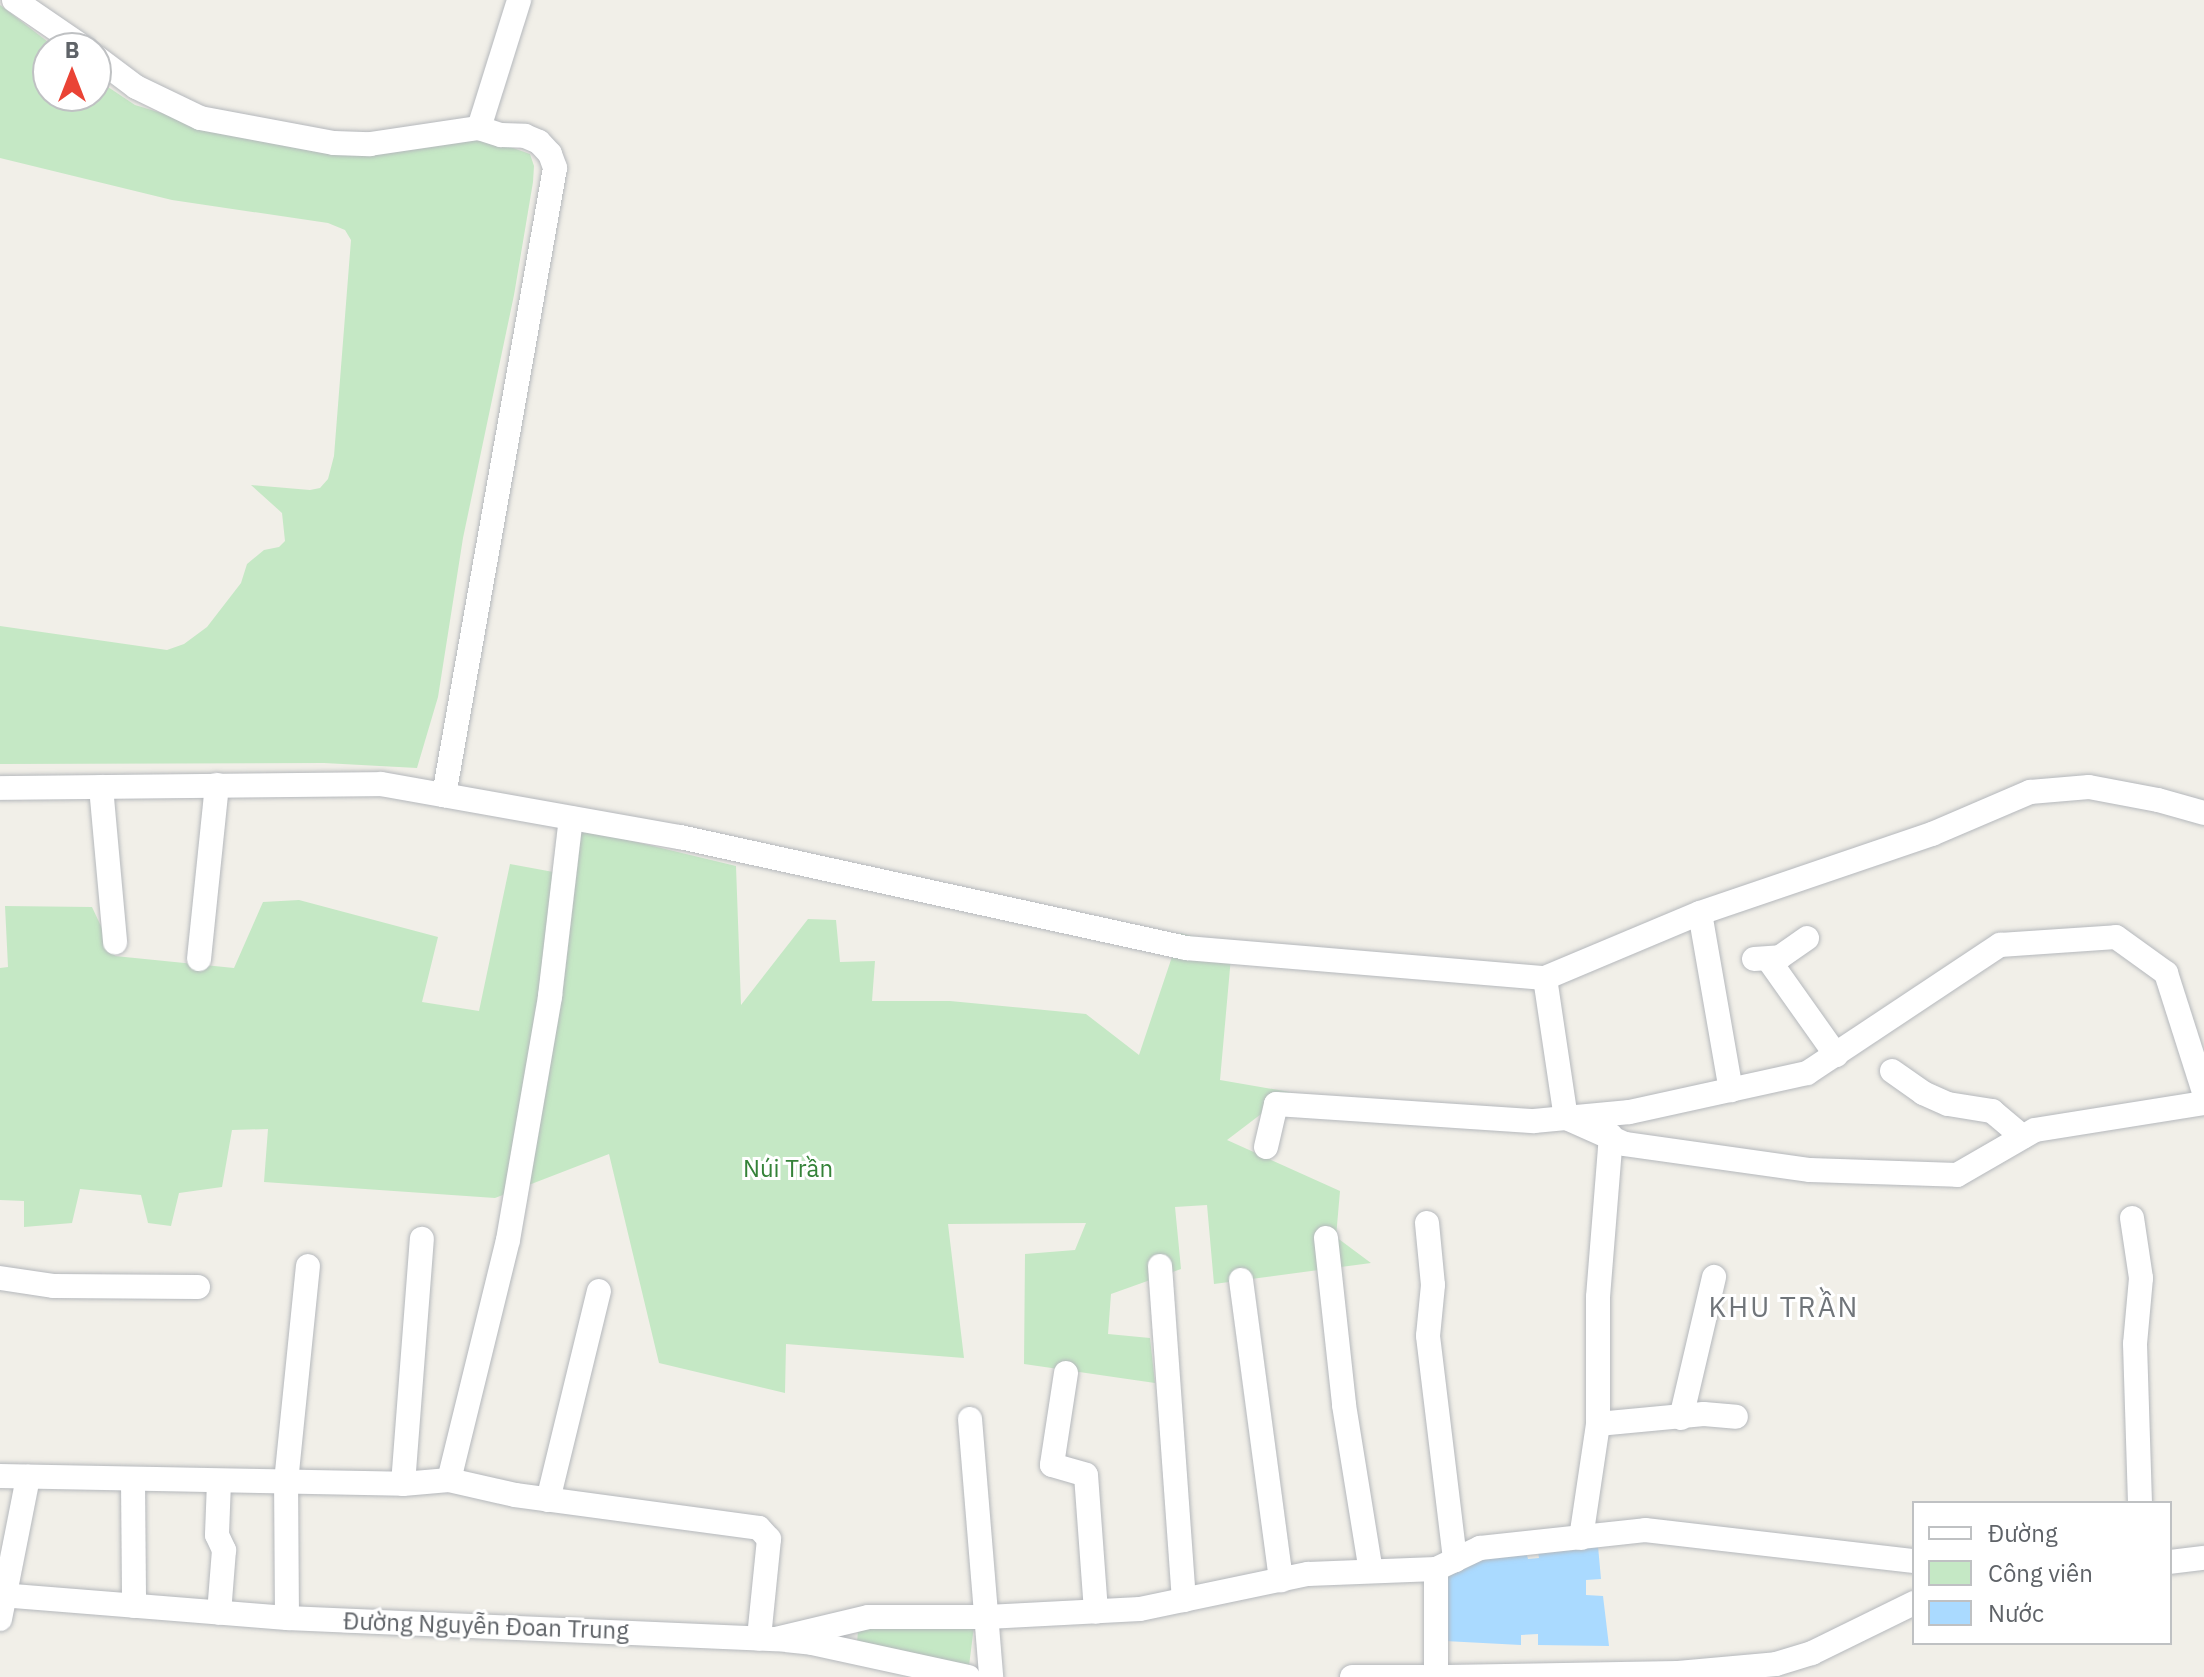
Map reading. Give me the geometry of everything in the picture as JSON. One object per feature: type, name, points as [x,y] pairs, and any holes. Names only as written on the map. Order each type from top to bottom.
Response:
[{"type":"street","points":[[14,0],[61,32]]},
{"type":"street","points":[[479,128],[519,0]]},
{"type":"street","points":[[112,69],[136,87],[200,118],[299,140],[370,144],[479,128],[539,142],[550,154],[555,168],[444,795]]},
{"type":"street","points":[[0,788],[381,784],[680,837],[1186,948],[1545,978],[1700,913],[1932,834],[2030,792],[2089,787],[2158,800],[2204,813]]},
{"type":"street","points":[[199,959],[217,785]]},
{"type":"street","points":[[101,787],[115,942]]},
{"type":"street","points":[[449,1480],[510,1232],[550,996],[571,818]]},
{"type":"street","points":[[1700,913],[1731,1090]]},
{"type":"street","points":[[1266,1147],[1276,1104],[1534,1121],[1630,1112],[1807,1073],[2000,945],[2116,937],[2166,973],[2204,1092]]},
{"type":"street","points":[[1807,938],[1780,957],[1761,959],[1836,1055]]},
{"type":"street","points":[[1545,978],[1566,1118]]},
{"type":"street","points":[[1892,1071],[1923,1093],[1948,1104],[1992,1111],[2023,1137]]},
{"type":"street","points":[[1566,1118],[1625,1144],[1810,1170],[1957,1175],[2035,1130],[2204,1103]]},
{"type":"street","points":[[1581,1538],[1598,1424],[1598,1297],[1611,1136]]},
{"type":"street","points":[[2132,1218],[2141,1278],[2135,1344],[2140,1501]]},
{"type":"street","points":[[1427,1223],[1433,1285],[1428,1336],[1445,1564],[1436,1677]]},
{"type":"street","points":[[1326,1238],[1340,1374],[1371,1571]]},
{"type":"street","points":[[403,1484],[422,1239]]},
{"type":"street","points":[[287,1618],[286,1482],[308,1266]]},
{"type":"street","points":[[1160,1266],[1184,1600]]},
{"type":"street","points":[[1681,1418],[1714,1277]]},
{"type":"street","points":[[0,1278],[54,1286],[198,1287]]},
{"type":"street","points":[[1241,1280],[1281,1580]]},
{"type":"street","points":[[548,1500],[599,1291]]},
{"type":"street","points":[[1066,1373],[1052,1465],[1081,1471],[1086,1475],[1096,1612]]},
{"type":"street","points":[[1598,1424],[1704,1414],[1736,1417]]},
{"type":"street","points":[[970,1419],[991,1677]]},
{"type":"street","points":[[0,1476],[403,1484],[449,1480],[548,1500],[759,1528],[766,1532],[769,1539],[767,1638],[868,1617],[987,1617],[1140,1609],[1308,1574],[1445,1564],[1480,1548],[1645,1530],[1912,1561]]},
{"type":"street","points":[[2,1603],[28,1477]]},
{"type":"street","points":[[133,1480],[134,1606]]},
{"type":"street","points":[[219,1482],[217,1535],[224,1550],[219,1613]]},
{"type":"street","points":[[2172,1562],[2204,1558]]},
{"type":"street","name":"Đường Nguyễn Đoan Trung","points":[[2,1603],[134,1606],[287,1618],[767,1638],[812,1643],[968,1677]]},
{"type":"street","points":[[1448,1677],[1659,1674],[1776,1664],[1812,1653],[1912,1604]]},
{"type":"street","points":[[1352,1677],[1423,1677]]},
{"type":"green space","points":[[0,5],[35,32],[32,32],[32,112],[112,112],[112,90],[135,105],[237,136],[493,141],[530,154],[534,166],[533,182],[514,295],[463,538],[438,697],[417,768],[324,763],[0,764],[0,626],[167,650],[184,644],[207,627],[241,583],[247,564],[264,550],[279,547],[285,541],[282,513],[251,485],[310,490],[320,488],[328,479],[334,456],[351,240],[345,230],[328,223],[172,200],[0,158]]},
{"type":"green space","name":"Núi Trần","points":[[582,829],[736,866],[741,1005],[808,919],[836,920],[840,962],[875,961],[872,1001],[950,1001],[1086,1014],[1139,1055],[1180,933],[1232,946],[1220,1080],[1290,1092],[1227,1140],[1340,1191],[1336,1237],[1371,1263],[1214,1284],[1207,1205],[1175,1207],[1181,1269],[1111,1294],[1108,1334],[1150,1338],[1155,1383],[1024,1364],[1025,1254],[1075,1250],[1086,1223],[948,1224],[964,1358],[786,1344],[785,1393],[659,1363],[609,1154],[495,1198],[264,1182],[268,1129],[232,1130],[222,1187],[179,1193],[171,1226],[148,1223],[141,1195],[80,1189],[72,1223],[24,1227],[24,1201],[0,1200],[0,968],[8,967],[5,906],[92,907],[115,956],[234,968],[263,902],[299,900],[438,937],[422,1002],[479,1011],[510,864],[575,876]]},
{"type":"green space","points":[[859,1624],[974,1626],[969,1666],[857,1641]]},
{"type":"water","points":[[1598,1546],[1601,1579],[1586,1580],[1586,1595],[1603,1596],[1609,1646],[1538,1645],[1538,1634],[1521,1635],[1521,1645],[1445,1641],[1445,1572],[1475,1560],[1526,1552],[1528,1559],[1539,1558],[1538,1552]]},
{"type":"district","name":"KHU TRẦN","points":[[1784,1307]]}]
